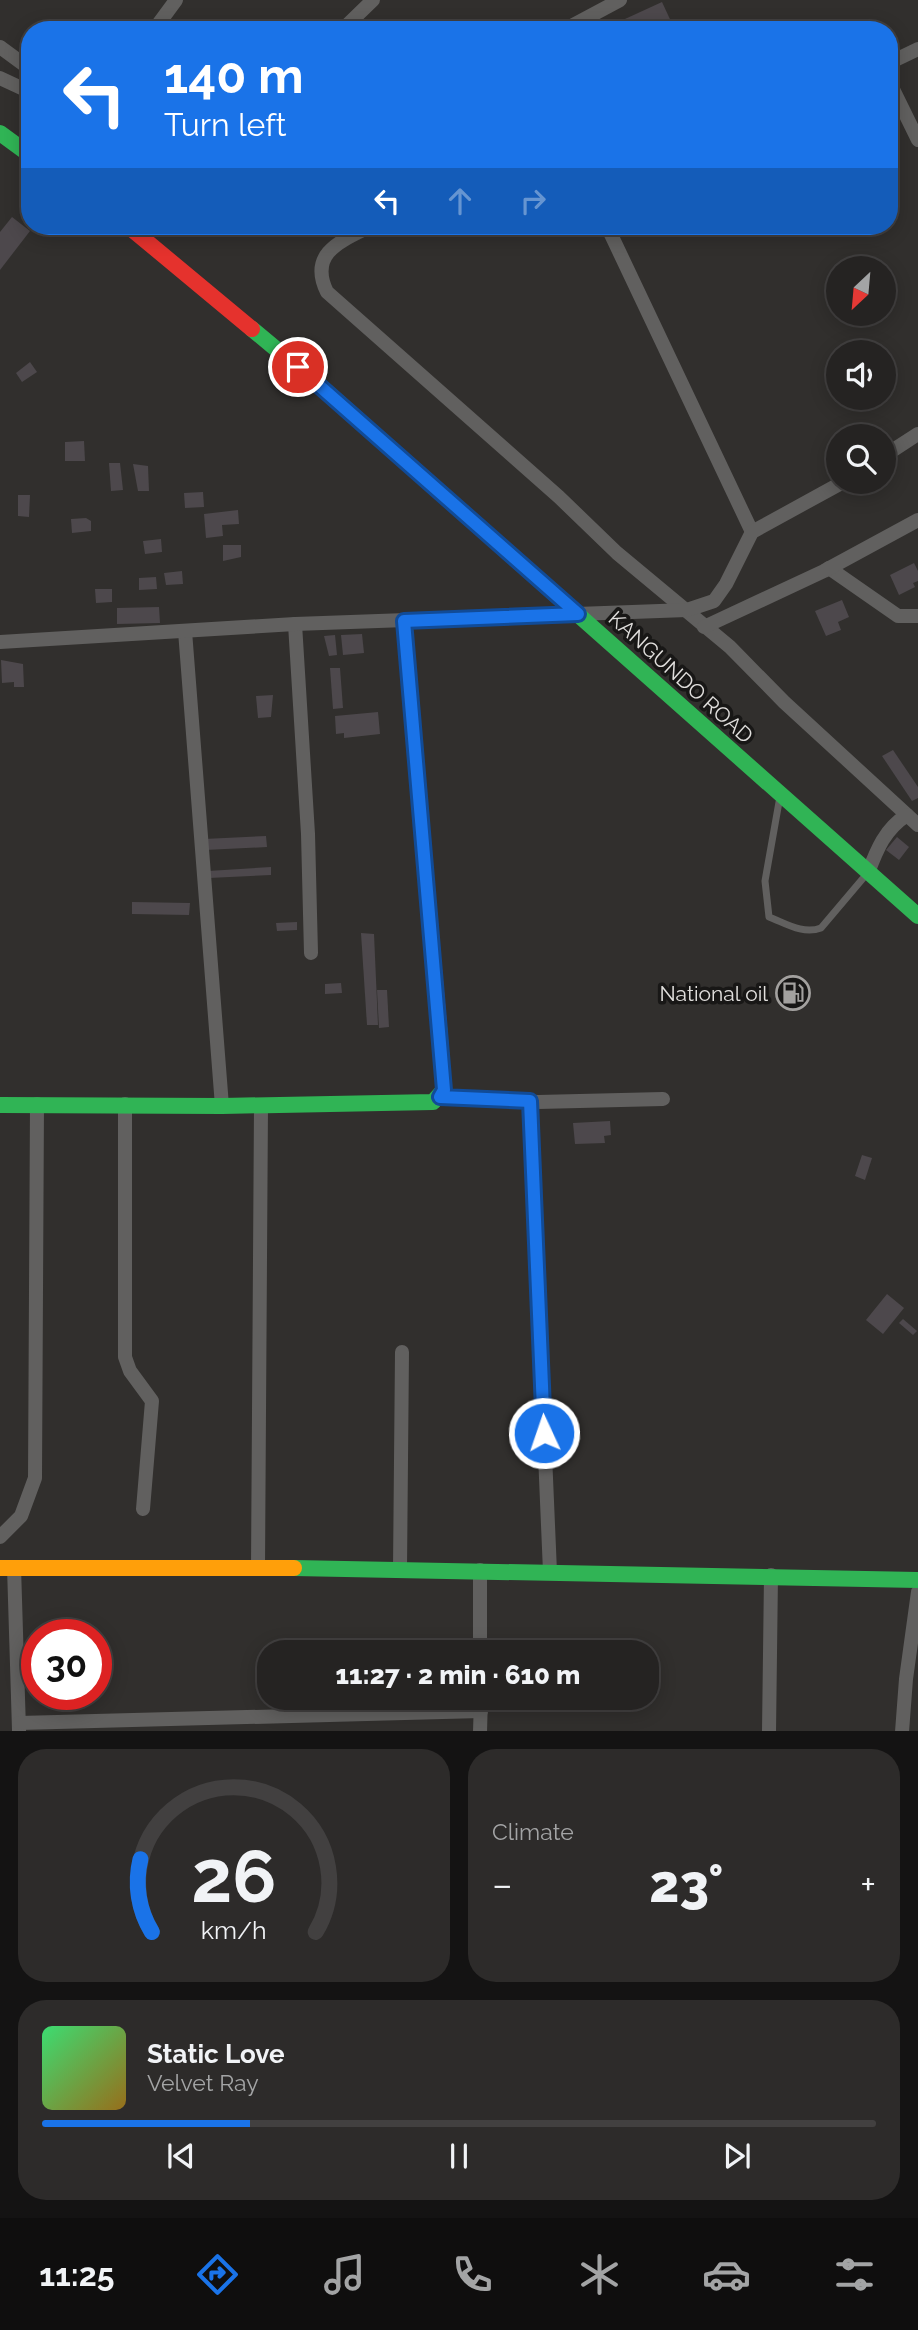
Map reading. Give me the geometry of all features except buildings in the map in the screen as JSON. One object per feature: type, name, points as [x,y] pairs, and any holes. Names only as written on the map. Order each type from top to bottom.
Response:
[{"type":"main road","points":[[0,134],[21,149]]},
{"type":"main road","name":"KANGUNDO ROAD","points":[[145,235],[318,384],[918,916]]},
{"type":"main road","points":[[0,1105],[222,1106],[421,1102],[440,1097],[444,1090],[404,621]]},
{"type":"main road","points":[[7,1567],[480,1570],[771,1575],[917,1582]]},
{"type":"street","points":[[161,21],[176,0]]},
{"type":"street","points":[[351,21],[373,0]]},
{"type":"street","points":[[581,21],[620,0]]},
{"type":"street","points":[[0,47],[21,62]]},
{"type":"street","points":[[898,58],[918,49]]},
{"type":"street","points":[[0,78],[21,88]]},
{"type":"street","points":[[898,99],[918,140]]},
{"type":"street","points":[[353,235],[326,254],[321,265],[321,280],[327,292],[559,497],[617,553],[730,647],[784,702],[912,820]]},
{"type":"street","points":[[611,235],[752,532]]},
{"type":"street","points":[[896,448],[918,434]]},
{"type":"street","points":[[0,642],[295,624],[687,610],[713,601],[726,584],[752,532],[826,491]]},
{"type":"street","points":[[704,627],[829,568],[918,520]]},
{"type":"street","points":[[829,568],[898,615],[918,617]]},
{"type":"street","points":[[295,624],[308,834],[311,953]]},
{"type":"street","points":[[186,631],[222,1106]]},
{"type":"street","points":[[868,873],[879,844],[893,824],[912,820]]},
{"type":"street","points":[[440,1097],[530,1101],[663,1099]]},
{"type":"street","points":[[530,1101],[550,1572]]},
{"type":"street","points":[[0,1537],[21,1516],[35,1478],[37,1104]]},
{"type":"street","points":[[125,1104],[125,1357],[152,1401],[143,1509]]},
{"type":"street","points":[[258,1567],[261,1105]]},
{"type":"street","points":[[400,1569],[402,1352]]},
{"type":"street","points":[[7,1567],[19,1727],[360,1710]]},
{"type":"street","points":[[480,1570],[481,1640]]},
{"type":"street","points":[[769,1731],[771,1575]]},
{"type":"street","points":[[902,1731],[917,1582]]},
{"type":"street","points":[[480,1731],[481,1710]]},
{"type":"lane","points":[[781,794],[765,881],[769,917],[799,929],[813,931],[821,928],[868,873]]},
{"type":"traffic: fast","points":[[0,133],[21,148]]},
{"type":"traffic: fast","points":[[252,329],[318,384],[918,916]]},
{"type":"traffic: fast","points":[[404,621],[419,798]]},
{"type":"traffic: fast","points":[[0,1105],[222,1106],[433,1102],[444,1090],[439,1026]]},
{"type":"traffic: fast","points":[[294,1568],[918,1580]]},
{"type":"traffic: slow","points":[[0,1568],[294,1568]]},
{"type":"traffic: jam","points":[[139,235],[252,329]]},
{"type":"traffic: jam","points":[[419,798],[439,1026]]},
{"type":"place","name":"National oil","points":[[793,993]]},
{"type":"route","points":[[298,367],[578,614],[404,621],[417,742],[444,1090],[440,1097],[530,1101],[544,1433]]}]
